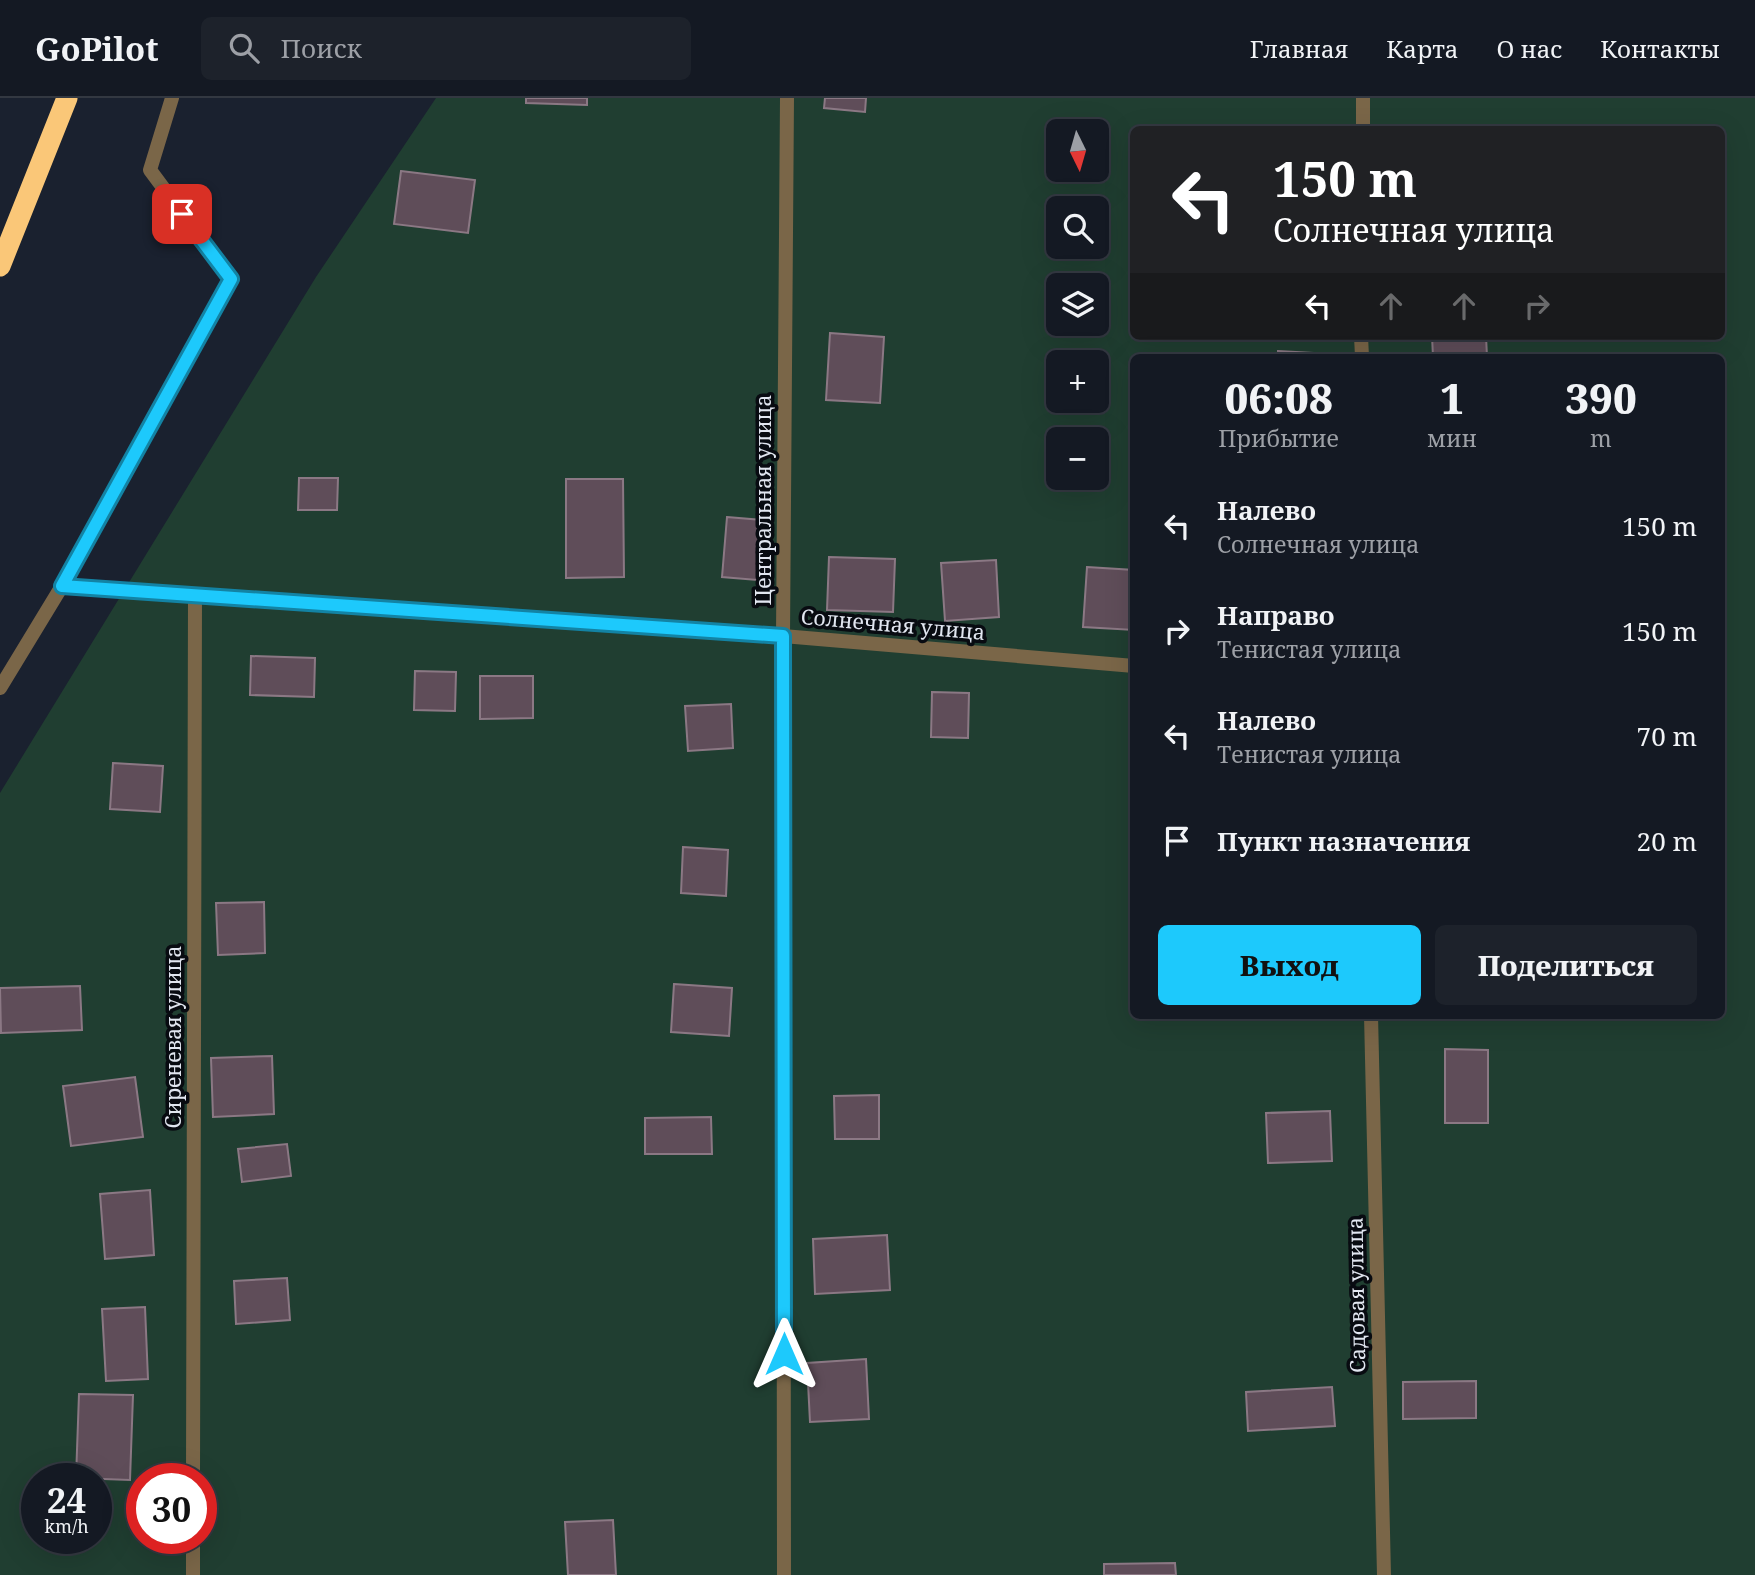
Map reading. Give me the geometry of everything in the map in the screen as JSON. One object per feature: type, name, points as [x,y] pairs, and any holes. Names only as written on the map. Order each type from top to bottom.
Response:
[{"type":"highway","points":[[0,266],[67,98]]},
{"type":"street","points":[[0,688],[62,586],[231,279],[150,170],[172,98]]},
{"type":"street","name":"Центральная улица","points":[[784,1575],[783,636],[787,98]]},
{"type":"street","points":[[1363,98],[1363,126]]},
{"type":"street","name":"Солнечная улица","points":[[62,586],[783,636],[1130,666]]},
{"type":"street","name":"Сиреневая улица","points":[[193,1463],[195,596]]},
{"type":"street","name":"Садовая улица","points":[[1371,1019],[1384,1575]]},
{"type":"street","points":[[192,1575],[193,1554]]},
{"type":"green space","points":[[436,98],[1755,98],[1755,1575],[0,1575],[0,793],[316,277]]},
{"type":"building","points":[[526,98],[587,98],[587,105],[526,103]]},
{"type":"building","points":[[825,98],[866,98],[865,112],[824,108]]},
{"type":"building","points":[[401,171],[475,180],[468,233],[394,224]]},
{"type":"building","points":[[830,333],[884,337],[880,403],[826,400]]},
{"type":"building","points":[[1432,340],[1486,340],[1487,354],[1433,354]]},
{"type":"building","points":[[1278,351],[1331,354],[1278,354]]},
{"type":"building","points":[[299,478],[338,478],[337,510],[298,510]]},
{"type":"building","points":[[566,479],[623,479],[624,577],[566,578]]},
{"type":"building","points":[[727,517],[762,520],[757,580],[722,577]]},
{"type":"building","points":[[829,557],[895,559],[893,612],[827,610]]},
{"type":"building","points":[[996,560],[999,617],[945,621],[941,563]]},
{"type":"building","points":[[1087,567],[1130,570],[1130,630],[1083,627]]},
{"type":"building","points":[[251,656],[315,658],[314,697],[250,695]]},
{"type":"building","points":[[415,671],[456,672],[455,711],[414,710]]},
{"type":"building","points":[[480,676],[533,676],[533,718],[480,719]]},
{"type":"building","points":[[932,692],[969,693],[968,738],[931,737]]},
{"type":"building","points":[[731,704],[733,748],[688,751],[685,706]]},
{"type":"building","points":[[113,763],[163,766],[160,812],[110,809]]},
{"type":"building","points":[[683,847],[728,850],[726,896],[681,893]]},
{"type":"building","points":[[264,902],[265,953],[218,955],[216,903]]},
{"type":"building","points":[[674,984],[732,988],[729,1036],[671,1032]]},
{"type":"building","points":[[80,986],[82,1030],[1,1033],[0,988]]},
{"type":"building","points":[[1445,1049],[1488,1050],[1488,1123],[1445,1123]]},
{"type":"building","points":[[272,1056],[274,1114],[213,1117],[211,1058]]},
{"type":"building","points":[[135,1077],[143,1137],[71,1146],[63,1086]]},
{"type":"building","points":[[879,1095],[879,1139],[835,1139],[834,1096]]},
{"type":"building","points":[[1330,1111],[1332,1161],[1268,1163],[1266,1113]]},
{"type":"building","points":[[711,1117],[712,1154],[645,1154],[645,1118]]},
{"type":"building","points":[[287,1144],[291,1176],[242,1182],[238,1149]]},
{"type":"building","points":[[150,1190],[154,1255],[105,1259],[100,1194]]},
{"type":"building","points":[[887,1235],[890,1290],[815,1294],[813,1239]]},
{"type":"building","points":[[287,1278],[290,1320],[236,1324],[234,1281]]},
{"type":"building","points":[[145,1307],[148,1379],[106,1381],[102,1309]]},
{"type":"building","points":[[866,1359],[869,1419],[810,1422],[807,1363]]},
{"type":"building","points":[[1476,1381],[1476,1418],[1403,1419],[1403,1382]]},
{"type":"building","points":[[1332,1387],[1335,1426],[1248,1431],[1246,1392]]},
{"type":"building","points":[[79,1394],[133,1395],[131,1463],[126,1463],[126,1480],[112,1479],[112,1463],[77,1463]]},
{"type":"building","points":[[613,1520],[616,1575],[568,1575],[565,1522]]},
{"type":"building","points":[[1175,1563],[1176,1575],[1104,1575],[1104,1564]]},
{"type":"route","points":[[182,214],[231,279],[62,586],[783,636],[784,1354]]}]
